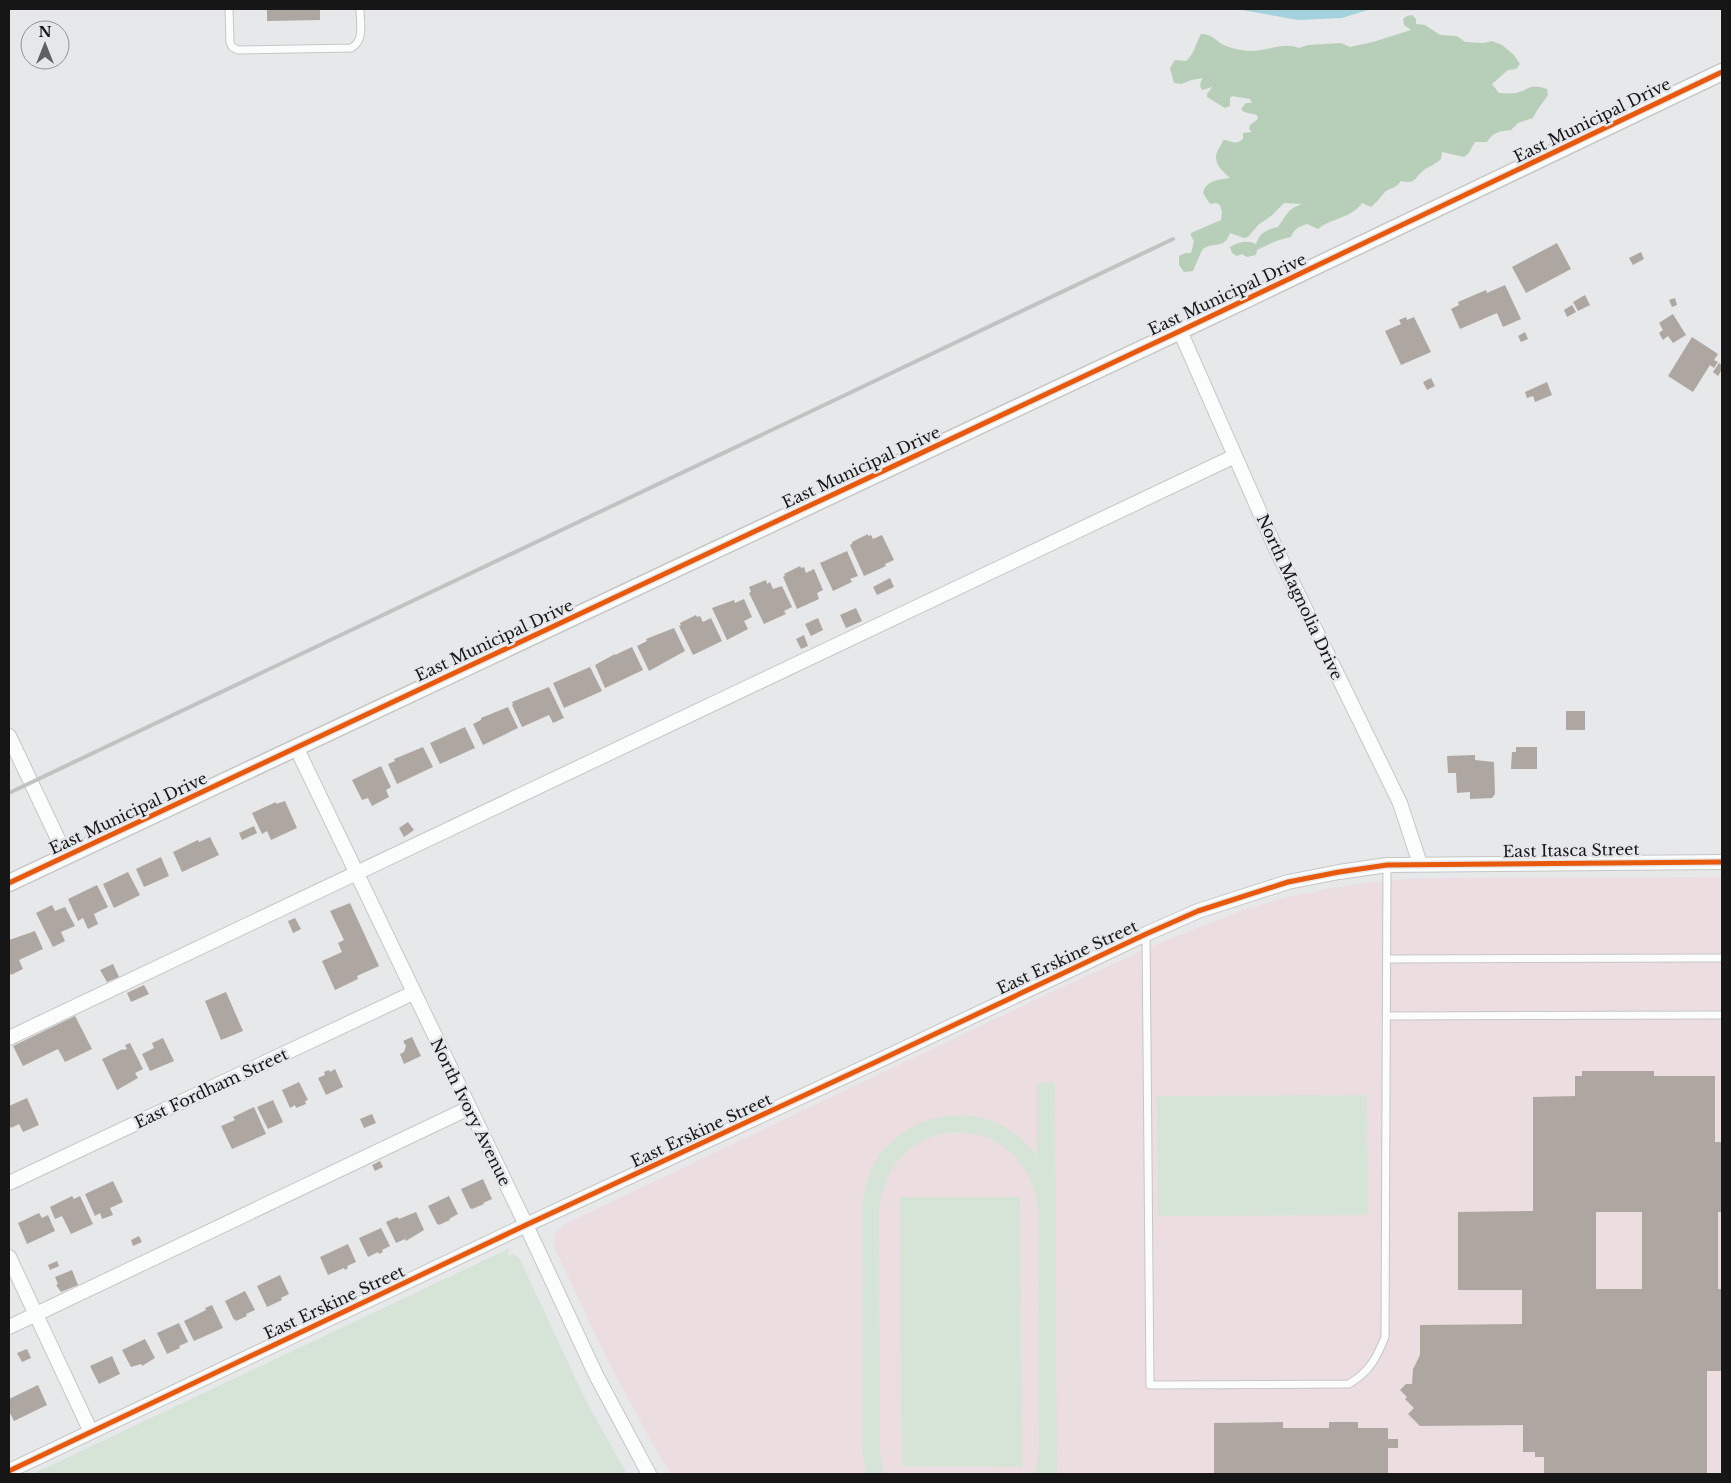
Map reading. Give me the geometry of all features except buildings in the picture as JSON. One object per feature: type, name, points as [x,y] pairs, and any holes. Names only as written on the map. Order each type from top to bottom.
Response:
[{"type":"street","name":"East Municipal Drive","points":[[9,883],[1180,331],[1722,72]]},
{"type":"street","name":"North Magnolia Drive","points":[[1180,331],[1276,549],[1400,803],[1420,864]]},
{"type":"street","points":[[9,1038],[1235,456]]},
{"type":"street","points":[[9,736],[66,856]]},
{"type":"street","name":"North Ivory Avenue","points":[[296,747],[596,1375],[649,1474]]},
{"type":"street","name":"East Itasca Street","points":[[1420,864],[1722,862]]},
{"type":"street","name":"East Erskine Street","points":[[9,1471],[526,1225],[1198,911],[1288,882],[1387,865],[1420,864]]},
{"type":"street","name":"East Fordham Street","points":[[9,1184],[413,993]]},
{"type":"street","points":[[9,1327],[469,1108]]},
{"type":"street","points":[[9,1257],[91,1432]]},
{"type":"lane","points":[[229,9],[230,42],[232,47],[238,50],[351,48],[358,45],[360,39],[360,9]]},
{"type":"lane","points":[[1146,934],[1150,1385],[1349,1384],[1372,1365],[1385,1337],[1387,865]]},
{"type":"lane","points":[[1387,959],[1722,958]]},
{"type":"lane","points":[[1387,1016],[1722,1015]]},
{"type":"shaded area","points":[[1722,877],[1722,1474],[671,1474],[653,1445],[609,1363],[555,1249],[555,1233],[565,1224],[1043,996],[1159,943],[1243,910],[1284,898],[1327,889],[1404,879]]},
{"type":"green space","points":[[1412,15],[1416,19],[1416,24],[1425,25],[1440,35],[1457,36],[1465,42],[1484,43],[1492,41],[1502,45],[1514,55],[1520,64],[1516,69],[1508,70],[1492,84],[1499,93],[1516,93],[1533,87],[1547,89],[1548,95],[1533,118],[1518,123],[1511,130],[1494,134],[1487,142],[1475,142],[1464,157],[1442,152],[1441,159],[1424,170],[1415,180],[1410,182],[1401,181],[1386,191],[1371,207],[1362,203],[1353,212],[1318,229],[1307,224],[1301,226],[1295,230],[1291,237],[1257,250],[1256,255],[1247,257],[1242,254],[1237,256],[1232,253],[1230,247],[1236,244],[1246,242],[1256,244],[1261,234],[1278,227],[1290,210],[1302,204],[1284,203],[1271,216],[1258,225],[1248,237],[1244,238],[1230,233],[1225,242],[1203,249],[1193,271],[1184,272],[1179,265],[1179,256],[1191,253],[1194,241],[1191,233],[1221,220],[1222,212],[1220,205],[1216,203],[1210,204],[1203,193],[1210,183],[1230,178],[1221,170],[1217,163],[1216,156],[1218,150],[1223,140],[1235,142],[1243,139],[1243,133],[1252,132],[1249,129],[1250,125],[1258,119],[1257,115],[1244,112],[1241,109],[1246,103],[1252,103],[1250,99],[1232,96],[1230,98],[1230,106],[1225,108],[1207,97],[1212,87],[1202,90],[1200,86],[1203,78],[1182,84],[1174,83],[1170,68],[1175,60],[1186,61],[1189,58],[1201,34],[1210,36],[1228,47],[1248,51],[1281,46],[1299,48],[1308,45],[1341,43],[1350,47],[1411,30],[1404,25],[1403,19]]},
{"type":"green space","points":[[1037,1083],[1055,1083],[1057,1474],[1035,1474],[1039,1450],[1038,1211],[1029,1176],[1010,1152],[985,1137],[958,1132],[930,1138],[906,1153],[888,1177],[879,1212],[880,1450],[884,1474],[866,1474],[862,1450],[862,1212],[865,1190],[872,1168],[896,1138],[912,1127],[929,1120],[947,1116],[966,1115],[985,1119],[1003,1126],[1017,1135],[1037,1155]]},
{"type":"green space","points":[[1367,1095],[1368,1215],[1158,1216],[1157,1096]]},
{"type":"green space","points":[[900,1197],[1020,1197],[1022,1467],[902,1466]]},
{"type":"green space","points":[[511,1249],[507,1253],[510,1256],[513,1253],[520,1260],[586,1401],[627,1474],[33,1474]]},
{"type":"water","points":[[1237,9],[1371,9],[1342,18],[1298,20]]},
{"type":"railway","points":[[9,793],[1173,239]]},
{"type":"cycle path","points":[[9,883],[1180,331],[1722,72]]},
{"type":"cycle path","points":[[9,1471],[526,1225],[1198,911],[1288,882],[1387,865],[1722,862]]}]
